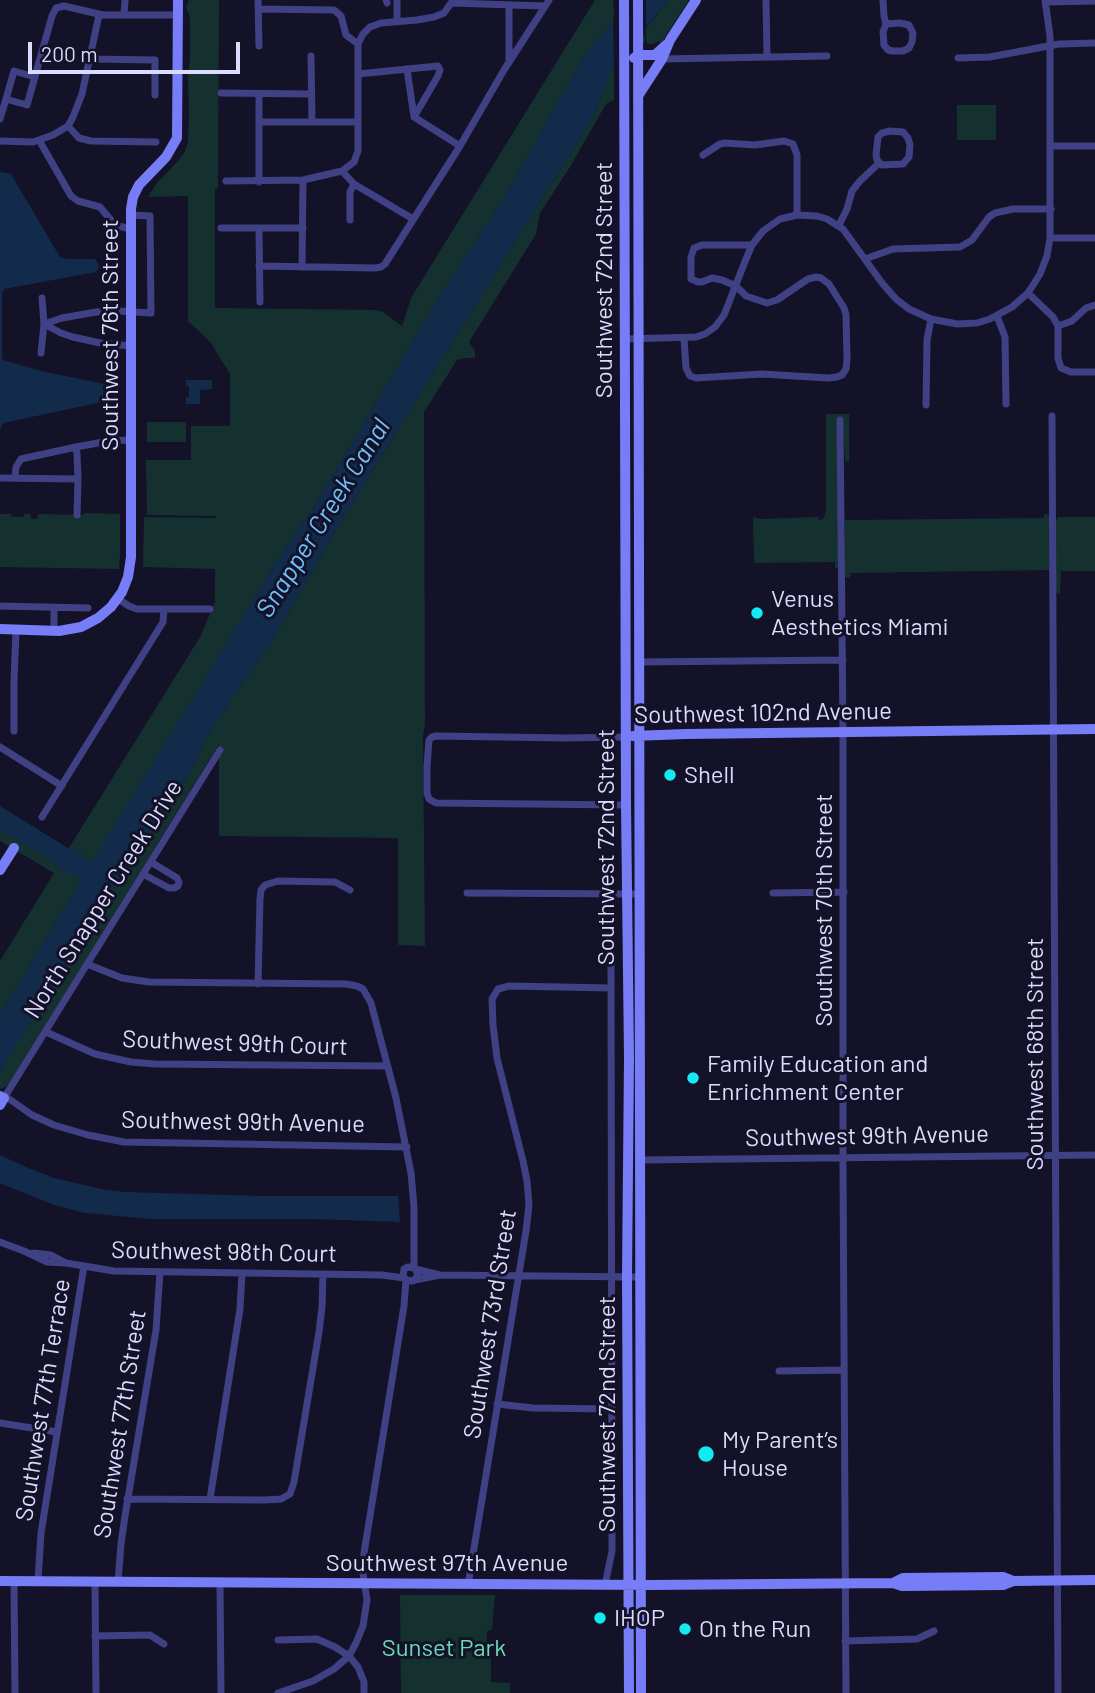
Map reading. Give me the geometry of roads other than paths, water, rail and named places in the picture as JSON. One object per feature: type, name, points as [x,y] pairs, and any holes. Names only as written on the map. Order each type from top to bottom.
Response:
[{"type":"main road","name":"Southwest 76th Street","points":[[118,599],[128,578],[131,561],[131,215],[133,197],[139,185],[166,158],[177,138],[178,0]]},
{"type":"main road","name":"Southwest 72nd Street","points":[[638,0],[640,989],[634,1058],[634,1160],[640,1277],[641,1693]]},
{"type":"main road","points":[[638,97],[696,0]]},
{"type":"main road","name":"Southwest 72nd Street","points":[[624,1],[627,989],[634,1058]]},
{"type":"main road","points":[[625,63],[638,56],[658,53],[670,40]]},
{"type":"main road","points":[[638,56],[651,68],[659,62]]},
{"type":"main road","points":[[625,146],[638,146]]},
{"type":"main road","points":[[625,222],[638,222]]},
{"type":"main road","points":[[626,426],[638,426]]},
{"type":"main road","points":[[626,533],[639,556]]},
{"type":"main road","points":[[0,629],[74,629],[89,624],[118,599]]},
{"type":"main road","name":"Southwest 102nd Avenue","points":[[626,737],[1095,729]]},
{"type":"main road","points":[[0,870],[13,848]]},
{"type":"main road","points":[[627,989],[640,989]]},
{"type":"main road","name":"Southwest 72nd Street","points":[[629,1693],[627,1277],[634,1160]]},
{"type":"main road","points":[[628,1409],[640,1409]]},
{"type":"main road","name":"Southwest 97th Avenue","points":[[0,1581],[468,1585],[893,1583],[902,1586],[1003,1585],[1013,1581],[1095,1580]]},
{"type":"street","points":[[124,15],[125,0]]},
{"type":"street","points":[[258,0],[259,46]]},
{"type":"street","points":[[291,0],[292,9]]},
{"type":"street","points":[[397,0],[397,21]]},
{"type":"street","points":[[766,0],[767,57]]},
{"type":"street","points":[[883,0],[886,24],[883,42],[886,48],[893,51],[909,48],[913,33],[909,25],[886,24]]},
{"type":"street","points":[[625,338],[695,337],[715,327],[724,315],[752,245],[762,231],[780,219],[797,215],[817,216],[839,225],[896,299],[909,309],[931,319],[966,324],[997,316],[1012,307],[1028,293],[1044,267],[1050,238],[1050,26],[1046,1],[1095,1]]},
{"type":"street","points":[[226,181],[303,180],[342,171],[352,165],[357,155],[358,44],[370,27],[439,15],[444,13],[452,2],[509,5],[547,3]]},
{"type":"street","points":[[259,266],[375,268],[388,261],[547,3]]},
{"type":"street","points":[[509,5],[509,62]]},
{"type":"street","points":[[6,99],[27,105],[56,8],[64,6],[99,15],[178,15]]},
{"type":"street","points":[[258,9],[336,11],[342,18],[346,36],[358,44]]},
{"type":"street","points":[[0,141],[33,142],[68,126],[77,108],[99,15]]},
{"type":"street","points":[[670,40],[684,59]]},
{"type":"street","points":[[958,58],[984,58],[1050,45],[1095,43]]},
{"type":"street","points":[[311,56],[312,122]]},
{"type":"street","points":[[659,62],[684,59],[827,56]]},
{"type":"street","points":[[90,60],[155,60],[155,95]]},
{"type":"street","points":[[358,74],[436,65],[440,70],[438,76],[414,117]]},
{"type":"street","points":[[407,69],[414,117],[460,146]]},
{"type":"street","points":[[0,119],[14,71],[35,77]]},
{"type":"street","points":[[220,93],[311,94]]},
{"type":"street","points":[[259,94],[260,182]]},
{"type":"street","points":[[259,122],[358,122]]},
{"type":"street","points":[[68,126],[79,138],[91,141],[156,142]]},
{"type":"street","points":[[898,131],[906,135],[910,145],[907,161],[900,165],[879,163],[876,155],[877,141],[882,133],[898,131]]},
{"type":"street","points":[[39,140],[71,196],[78,201],[100,206],[115,225],[131,229]]},
{"type":"street","points":[[703,155],[726,143],[750,145],[784,141],[793,144],[797,155],[797,215]]},
{"type":"street","points":[[1051,146],[1095,146]]},
{"type":"street","points":[[839,225],[852,191],[879,163]]},
{"type":"street","points":[[342,171],[354,184],[413,219]]},
{"type":"street","points":[[302,267],[303,180]]},
{"type":"street","points":[[350,220],[350,192],[354,184]]},
{"type":"street","points":[[865,259],[893,249],[960,247],[972,240],[995,213],[1013,209],[1051,209]]},
{"type":"street","points":[[44,324],[96,312],[151,313],[150,216],[131,215]]},
{"type":"street","points":[[221,228],[303,229]]},
{"type":"street","points":[[259,229],[260,302]]},
{"type":"street","points":[[1050,238],[1095,238]]},
{"type":"street","points":[[684,338],[686,368],[690,376],[696,378],[762,374],[824,378],[842,375],[847,359],[846,315],[825,281],[816,277],[808,279],[778,300],[767,303],[746,296],[736,286],[715,278],[702,282],[694,281],[690,274],[694,247],[752,245]]},
{"type":"street","points":[[1028,293],[1053,317],[1058,326],[1058,358],[1061,368],[1071,372],[1095,372]]},
{"type":"street","points":[[41,353],[44,324],[42,298]]},
{"type":"street","points":[[1058,326],[1072,321],[1087,307],[1095,305]]},
{"type":"street","points":[[997,316],[1006,344],[1006,404]]},
{"type":"street","points":[[926,405],[926,351],[931,319]]},
{"type":"street","points":[[44,324],[73,337],[131,346]]},
{"type":"street","name":"Southwest 68th Street","points":[[1052,416],[1058,1693]]},
{"type":"street","name":"Southwest 70th Street","points":[[840,420],[844,732],[846,1693]]},
{"type":"street","points":[[15,478],[16,467],[22,459],[109,441],[131,440]]},
{"type":"street","points":[[76,447],[77,514]]},
{"type":"street","points":[[0,478],[78,479]]},
{"type":"street","points":[[118,599],[133,608],[210,609]]},
{"type":"street","points":[[0,606],[88,608]]},
{"type":"street","points":[[54,608],[54,631]]},
{"type":"street","points":[[42,817],[163,622],[164,609]]},
{"type":"street","points":[[13,731],[16,630]]},
{"type":"street","points":[[638,662],[843,660]]},
{"type":"street","name":"Southwest 102nd Avenue","points":[[626,737],[432,737],[428,742],[427,767],[427,790],[431,801],[626,805]]},
{"type":"street","points":[[0,747],[62,786]]},
{"type":"street","name":"North Snapper Creek Drive","points":[[2,1099],[220,750]]},
{"type":"street","points":[[144,874],[169,888],[178,886],[177,878],[151,862]]},
{"type":"street","points":[[258,984],[262,888],[278,881],[335,881],[350,890]]},
{"type":"street","points":[[773,893],[844,892]]},
{"type":"street","points":[[467,893],[639,894]]},
{"type":"street","points":[[87,964],[122,978],[141,982],[352,985],[363,989],[371,1003],[407,1147],[414,1207],[410,1268]]},
{"type":"street","name":"Southwest 72nd Street","points":[[605,1585],[612,1551],[611,966]]},
{"type":"street","name":"Southwest 73rd Street","points":[[468,1585],[529,1197],[523,1161],[499,1070],[492,999],[498,989],[509,986],[610,988]]},
{"type":"street","name":"Southwest 99th Court","points":[[46,1031],[95,1054],[131,1062],[387,1066]]},
{"type":"street","name":"Southwest 99th Avenue","points":[[2,1099],[67,1129],[97,1138],[124,1142],[407,1147]]},
{"type":"street","name":"Southwest 99th Avenue","points":[[634,1160],[1095,1155]]},
{"type":"street","name":"Southwest 98th Court","points":[[0,1242],[47,1262],[114,1271],[382,1275],[409,1280],[440,1275],[640,1277]]},
{"type":"street","name":"Southwest 77th Terrace","points":[[38,1581],[41,1533],[84,1266]]},
{"type":"street","points":[[409,1280],[402,1273],[410,1268]]},
{"type":"street","points":[[278,1693],[334,1670],[349,1656],[365,1618],[367,1600],[364,1553],[409,1280],[418,1273],[410,1268]]},
{"type":"street","name":"Southwest 98th Court","points":[[382,1275],[410,1268],[440,1275]]},
{"type":"street","name":"Southwest 77th Street","points":[[118,1583],[127,1499],[156,1330],[160,1272]]},
{"type":"street","points":[[210,1499],[240,1309],[242,1273]]},
{"type":"street","points":[[127,1499],[271,1500],[290,1494],[319,1332],[323,1274]]},
{"type":"street","points":[[779,1371],[844,1370]]},
{"type":"street","points":[[497,1404],[548,1409],[612,1409]]},
{"type":"street","points":[[0,1423],[57,1432]]},
{"type":"street","points":[[14,1581],[15,1693]]},
{"type":"street","points":[[95,1582],[96,1693]]},
{"type":"street","points":[[220,1583],[221,1693]]},
{"type":"street","points":[[845,1641],[917,1639],[934,1630]]},
{"type":"street","points":[[95,1636],[150,1635],[164,1644]]},
{"type":"street","points":[[278,1640],[317,1639],[349,1656],[360,1671],[364,1693]]},
{"type":"water","name":"Snapper Creek Canal","points":[[632,0],[669,0],[614,64],[594,115],[343,518],[273,639],[220,716],[177,794],[141,844],[140,850],[80,940],[0,1072],[0,1014],[81,881],[74,873],[65,872],[0,829],[0,806],[68,848],[77,850],[92,862],[286,547],[313,508],[441,294],[505,196],[582,60]]},
{"type":"water","points":[[0,172],[11,174],[60,257],[95,259],[99,268],[96,272],[4,289],[3,360],[109,385],[111,389],[107,401],[3,423],[0,429]]},
{"type":"water","points":[[186,380],[212,380],[212,389],[200,390],[200,404],[186,404],[189,386],[186,386]]},
{"type":"water","points":[[0,1155],[54,1178],[106,1190],[262,1196],[398,1196],[400,1222],[151,1219],[85,1213],[54,1205],[0,1183]]},
{"type":"place","name":"Venus Aesthetics Miami","points":[[757,613]]},
{"type":"place","name":"Shell","points":[[670,775]]},
{"type":"place","name":"Family Education and Enrichment Center","points":[[693,1078]]},
{"type":"place","name":"My Parent’s House","points":[[706,1454]]},
{"type":"place","name":"IHOP","points":[[600,1618]]},
{"type":"place","name":"On the Run","points":[[685,1629]]},
{"type":"park label","name":"Sunset Park","points":[[444,1648]]}]
